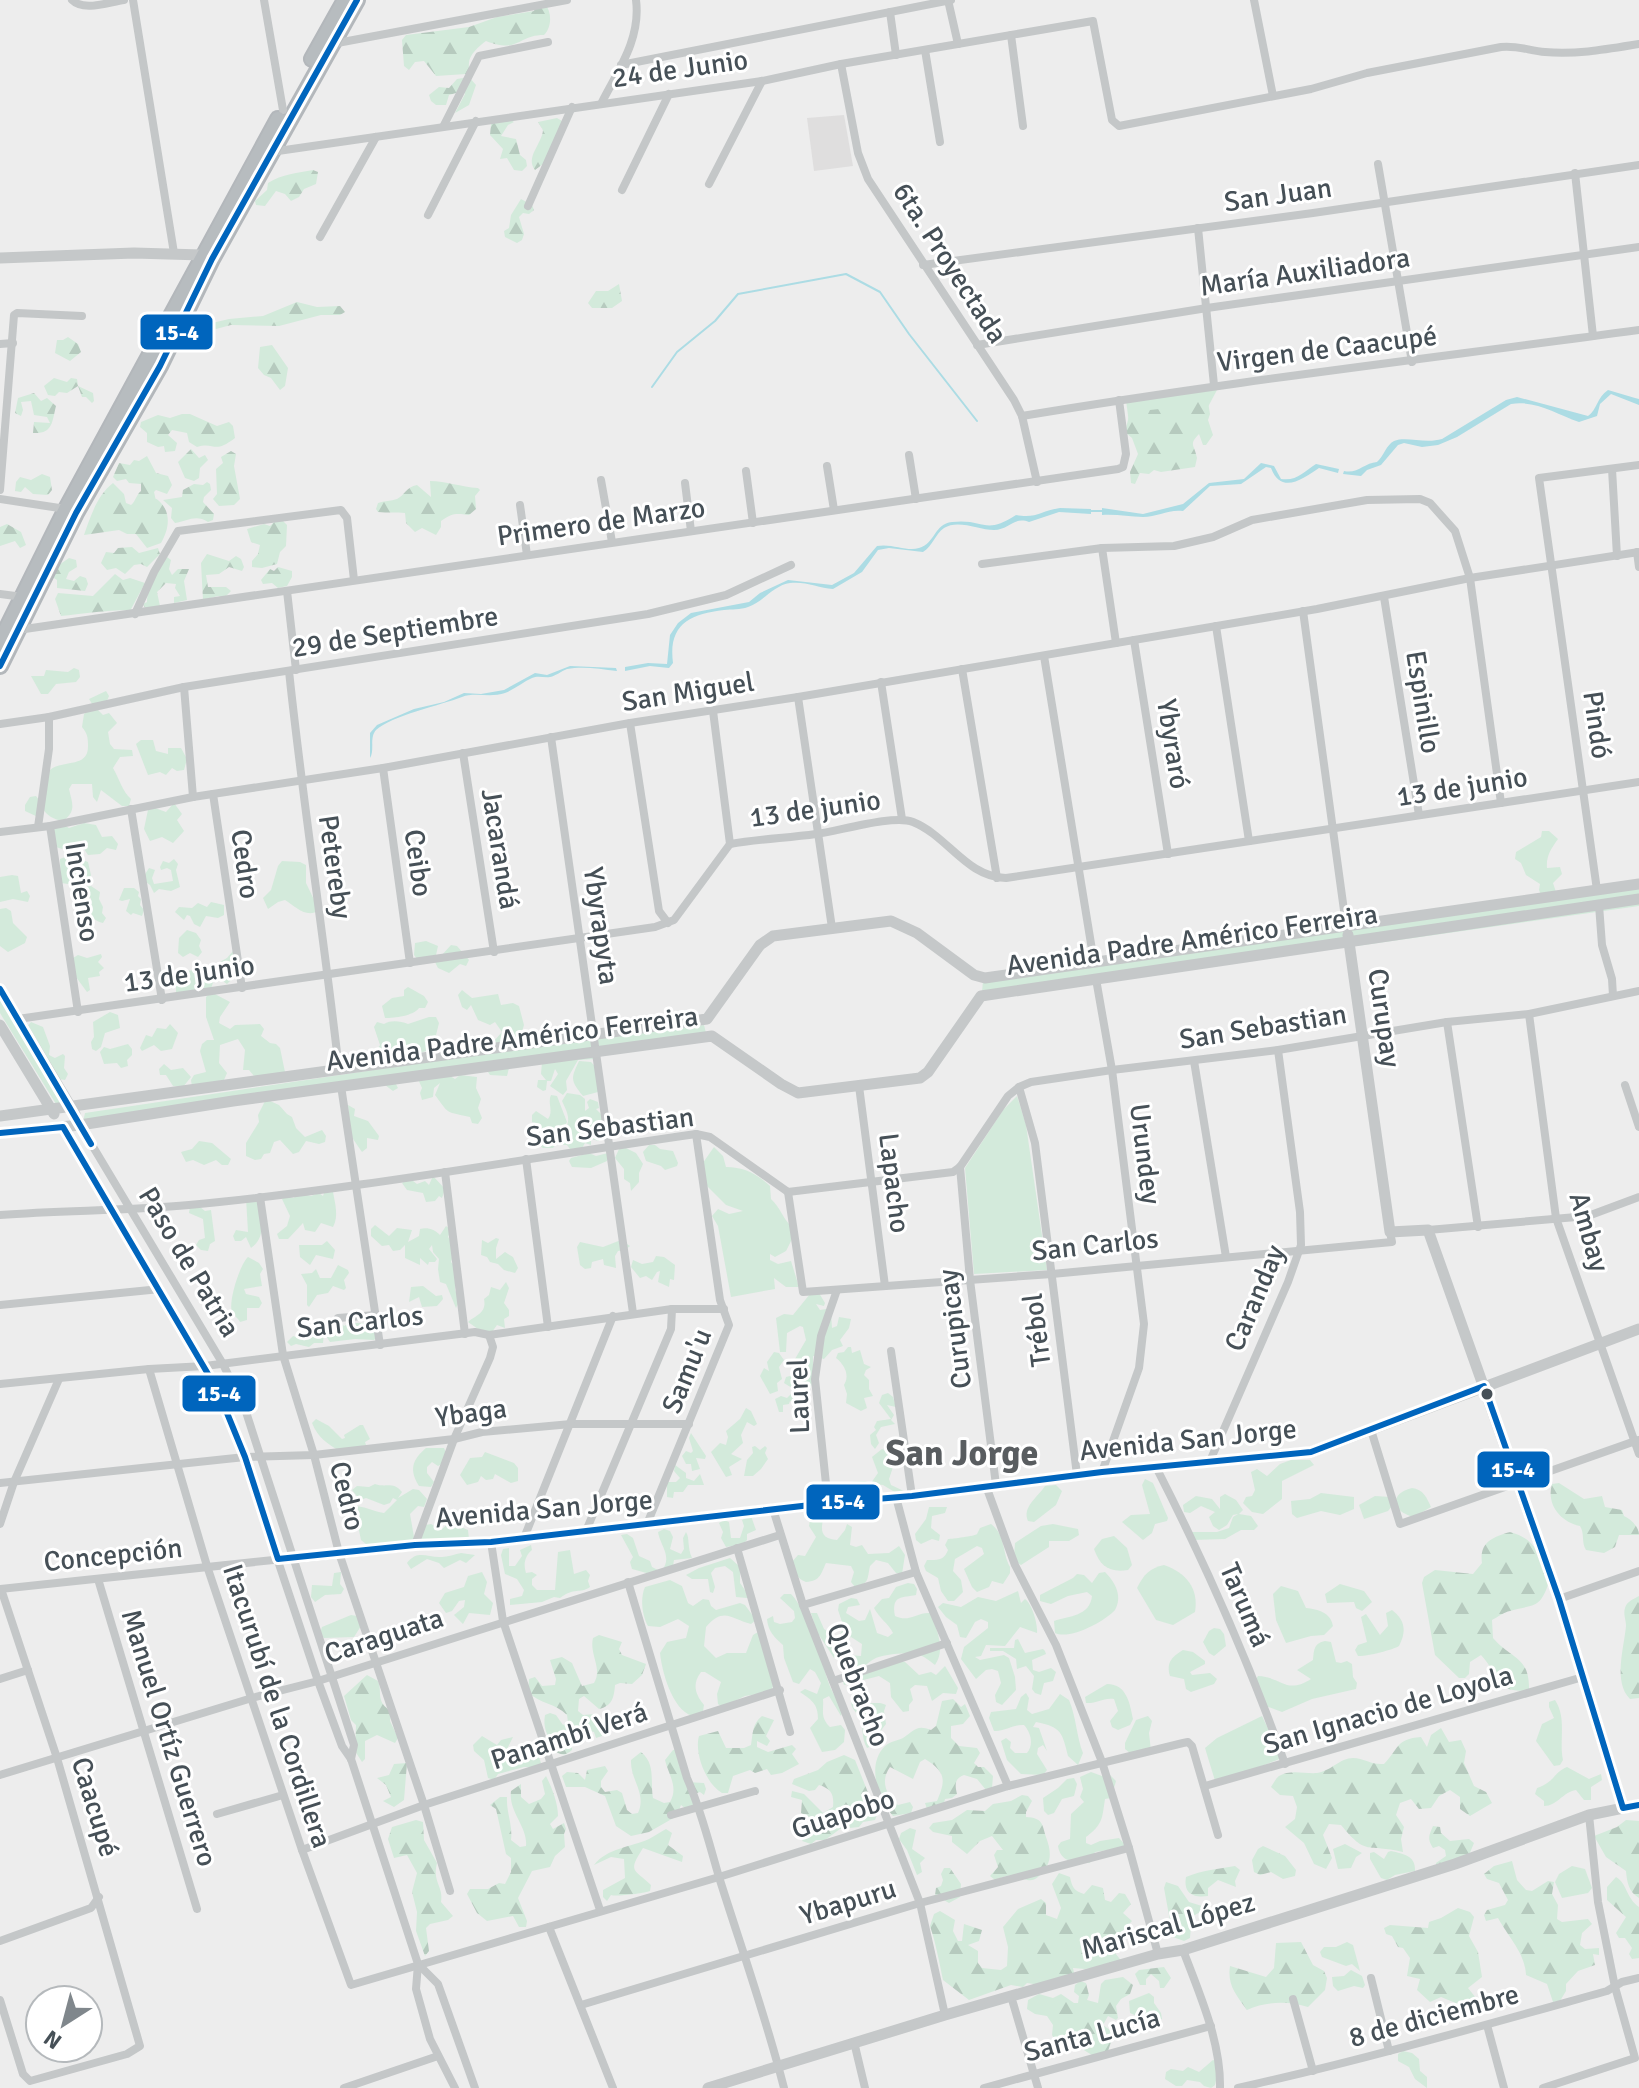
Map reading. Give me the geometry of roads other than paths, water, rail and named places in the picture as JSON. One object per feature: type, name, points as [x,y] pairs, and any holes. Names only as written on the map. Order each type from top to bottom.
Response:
[{"type":"highway","points":[[0,642],[71,511],[160,366],[207,257],[283,110],[345,0]]},
{"type":"highway","points":[[207,257],[357,0]]},
{"type":"highway","points":[[0,666],[71,511]]},
{"type":"street","points":[[72,0],[84,7],[124,0]]},
{"type":"street","points":[[133,0],[174,253]]},
{"type":"street","points":[[264,0],[283,110]]},
{"type":"street","points":[[332,44],[567,0]]},
{"type":"street","points":[[602,102],[636,31],[636,0]]},
{"type":"street","points":[[621,65],[950,0],[958,44]]},
{"type":"street","points":[[1254,0],[1273,96],[1367,73],[1501,47],[1583,52],[1639,44]]},
{"type":"street","points":[[890,12],[896,55]]},
{"type":"street","name":"24 de Junio","points":[[270,152],[762,81],[841,64],[1093,21],[1112,120],[1119,126],[1273,96]]},
{"type":"street","points":[[1011,35],[1023,126]]},
{"type":"street","points":[[444,125],[479,56],[548,42]]},
{"type":"street","points":[[925,50],[940,142]]},
{"type":"street","name":"6ta. Proyectada","points":[[841,64],[862,166],[923,265],[1014,400],[1022,416],[1037,482]]},
{"type":"street","points":[[709,184],[762,81]]},
{"type":"street","points":[[622,190],[669,94]]},
{"type":"street","points":[[528,206],[572,107]]},
{"type":"street","points":[[428,215],[476,121]]},
{"type":"street","points":[[320,237],[376,137]]},
{"type":"street","points":[[1378,164],[1412,362]]},
{"type":"street","name":"San Juan","points":[[923,265],[1639,165]]},
{"type":"street","points":[[1575,173],[1593,336]]},
{"type":"street","points":[[1198,228],[1214,385]]},
{"type":"street","name":"María Auxiliadora","points":[[977,345],[1207,308],[1639,247]]},
{"type":"street","points":[[0,258],[174,253],[207,257]]},
{"type":"street","points":[[0,490],[3,415],[13,343],[13,319],[17,313],[82,316]]},
{"type":"street","name":"Virgen de Caacupé","points":[[1022,416],[1214,385],[1412,362],[1639,330]]},
{"type":"street","points":[[0,344],[13,343]]},
{"type":"street","name":"Primero de Marzo","points":[[18,630],[1123,467],[1126,454],[1119,400]]},
{"type":"street","points":[[909,455],[916,499]]},
{"type":"street","points":[[1617,556],[1612,469],[1639,465]]},
{"type":"street","points":[[827,466],[834,510]]},
{"type":"street","name":"Pindó","points":[[1597,890],[1539,478],[1612,469]]},
{"type":"street","points":[[746,471],[753,523]]},
{"type":"street","points":[[601,480],[612,542]]},
{"type":"street","points":[[685,483],[691,531]]},
{"type":"street","points":[[0,499],[71,511]]},
{"type":"street","points":[[982,564],[1102,548],[1174,546],[1213,537],[1252,520],[1367,500],[1420,499],[1438,509],[1455,531],[1470,578],[1501,803]]},
{"type":"street","points":[[520,505],[527,555]]},
{"type":"street","points":[[135,614],[154,572],[178,531],[341,510],[347,518],[354,580]]},
{"type":"street","points":[[1102,548],[1116,643]]},
{"type":"street","points":[[1638,552],[1639,567]]},
{"type":"street","name":"San Miguel","points":[[0,832],[50,826],[193,797],[383,768],[630,723],[1044,656],[1384,597],[1470,578],[1638,552]]},
{"type":"street","name":"29 de Septiembre","points":[[0,724],[49,717],[184,687],[648,614],[726,595],[791,565]]},
{"type":"street","name":"Petereby","points":[[287,591],[300,780],[329,975],[339,1070]]},
{"type":"street","points":[[0,594],[23,597]]},
{"type":"street","name":"Espinillo","points":[[1384,597],[1419,815]]},
{"type":"street","name":"Curupay","points":[[1303,611],[1391,1237]]},
{"type":"street","points":[[1216,626],[1249,841]]},
{"type":"street","name":"Ybyraró","points":[[1134,640],[1168,854]]},
{"type":"street","points":[[1044,656],[1094,962]]},
{"type":"street","points":[[962,669],[997,878]]},
{"type":"street","points":[[881,682],[902,819]]},
{"type":"street","points":[[184,687],[193,797]]},
{"type":"street","points":[[798,697],[832,928]]},
{"type":"street","points":[[713,711],[730,844]]},
{"type":"street","points":[[38,827],[49,749],[49,717]]},
{"type":"street","points":[[630,723],[656,899],[659,911],[668,923]]},
{"type":"street","name":"Ybyrapyta","points":[[551,737],[633,1313]]},
{"type":"street","name":"Jacarandá","points":[[463,753],[494,952]]},
{"type":"street","name":"Ceibo","points":[[383,768],[410,963]]},
{"type":"street","name":"13 de junio","points":[[18,1019],[655,927],[674,920],[730,844],[818,834],[902,819],[918,825],[985,875],[997,878],[1639,782]]},
{"type":"street","name":"Cedro","points":[[213,794],[242,988]]},
{"type":"street","points":[[131,809],[162,1000]]},
{"type":"street","name":"Incienso","points":[[50,826],[78,1012]]},
{"type":"street","name":"Avenida Padre Américo Ferreira","points":[[0,1116],[707,1019],[766,939],[773,936],[891,921],[917,933],[974,975],[985,978],[1639,884]]},
{"type":"street","name":"Avenida Padre Américo Ferreira","points":[[0,1133],[80,1125],[712,1036],[798,1093],[859,1086],[924,1076],[981,996],[1639,899]]},
{"type":"street","points":[[1599,905],[1602,945],[1612,979],[1613,996]]},
{"type":"street","points":[[974,975],[981,986],[981,996]]},
{"type":"street","name":"Urundey","points":[[1096,979],[1112,1070],[1144,1324],[1142,1356],[1102,1472]]},
{"type":"street","name":"Paso de Patria","points":[[0,989],[223,1364],[246,1412],[354,1745],[351,1759]]},
{"type":"street","name":"San Sebastian","points":[[1019,1087],[1031,1082],[1278,1050],[1361,1034],[1529,1014],[1639,991]]},
{"type":"street","name":"Ambay","points":[[1529,1014],[1556,1218],[1637,1441],[1639,1454]]},
{"type":"street","points":[[707,1019],[712,1036]]},
{"type":"street","points":[[1447,1022],[1478,1227]]},
{"type":"street","name":"Paso de Patria","points":[[0,1025],[113,1209],[228,1411],[318,1681],[342,1746],[351,1759],[418,1964],[416,1989],[438,2056],[455,2088]]},
{"type":"street","name":"Caranday","points":[[1210,1461],[1283,1294],[1302,1237],[1278,1050]]},
{"type":"street","points":[[1194,1061],[1226,1257]]},
{"type":"street","points":[[1625,1085],[1639,1127]]},
{"type":"street","points":[[341,1086],[380,1345]]},
{"type":"street","name":"Lapacho","points":[[859,1086],[885,1286]]},
{"type":"street","points":[[788,1192],[945,1174],[960,1167],[999,1107],[1019,1087]]},
{"type":"street","name":"Trébol","points":[[1019,1087],[1035,1143],[1077,1475]]},
{"type":"street","name":"San Sebastian","points":[[0,1215],[133,1210],[356,1186],[696,1134],[710,1137],[788,1192]]},
{"type":"street","name":"Samu'u","points":[[647,1524],[729,1325],[720,1300],[696,1134]]},
{"type":"street","points":[[526,1159],[548,1327]]},
{"type":"street","name":"Curupicay","points":[[960,1167],[991,1486],[1015,1565],[1056,1645],[1102,1762],[1158,1954]]},
{"type":"street","points":[[445,1172],[465,1334]]},
{"type":"street","name":"San Carlos","points":[[788,1192],[803,1292],[1052,1274],[1300,1249],[1428,1230],[1588,1216],[1639,1197]]},
{"type":"street","name":"Cedro","points":[[260,1197],[283,1355],[314,1455],[339,1553],[450,1891]]},
{"type":"street","points":[[1428,1230],[1559,1599],[1623,1808]]},
{"type":"street","points":[[0,1305],[160,1289]]},
{"type":"street","name":"Laurel","points":[[828,1503],[815,1379],[821,1336],[837,1290]]},
{"type":"street","points":[[586,1531],[671,1329],[672,1309]]},
{"type":"street","name":"San Carlos","points":[[0,1384],[205,1366],[475,1332],[489,1335],[633,1313],[724,1309]]},
{"type":"street","points":[[338,1318],[376,1315]]},
{"type":"street","points":[[524,1538],[613,1316]]},
{"type":"street","name":"Avenida San Jorge","points":[[292,1558],[415,1545],[491,1542],[1102,1472],[1311,1452],[1639,1329]]},
{"type":"street","points":[[415,1545],[454,1439],[490,1358],[493,1347],[489,1335]]},
{"type":"street","points":[[891,1351],[912,1496]]},
{"type":"street","name":"Itacurubí de la Cordillera","points":[[149,1369],[207,1566],[283,1795],[351,1985],[418,1964]]},
{"type":"street","points":[[0,1524],[14,1482],[59,1379]]},
{"type":"street","points":[[44,1380],[50,1398]]},
{"type":"street","name":"Ybaga","points":[[0,1483],[245,1457],[314,1455],[454,1439],[482,1432],[571,1424],[689,1424]]},
{"type":"street","points":[[1371,1430],[1400,1524],[1637,1441]]},
{"type":"street","name":"Tarumá","points":[[1156,1467],[1209,1576],[1260,1694],[1285,1764]]},
{"type":"street","points":[[896,1497],[916,1572],[1008,1786]]},
{"type":"street","name":"Quebracho","points":[[773,1509],[803,1605],[920,1903],[945,2015]]},
{"type":"street","name":"Caraguata","points":[[0,1775],[331,1677],[780,1535]]},
{"type":"street","points":[[491,1542],[503,1621],[600,1910]]},
{"type":"street","points":[[737,1548],[790,1732]]},
{"type":"street","name":"Concepción","points":[[0,1589],[292,1558]]},
{"type":"street","points":[[1559,1599],[1639,1571]]},
{"type":"street","points":[[803,1605],[916,1572]]},
{"type":"street","name":"Manuel Ortíz Guerrero","points":[[98,1579],[197,1909]]},
{"type":"street","points":[[628,1582],[687,1778],[700,1809],[746,1956],[784,2088]]},
{"type":"street","name":"Caacupé","points":[[0,1589],[99,1896],[140,2040],[138,2049],[30,2081],[23,2074],[0,2000]]},
{"type":"street","points":[[833,1681],[947,1643]]},
{"type":"street","points":[[0,1679],[28,1670]]},
{"type":"street","name":"San Ignacio de Loyola","points":[[1205,1786],[1583,1677]]},
{"type":"street","name":"Panambí Verá","points":[[302,1850],[424,1805],[780,1690]]},
{"type":"street","name":"Guapobo","points":[[418,1964],[719,1877],[1008,1786],[1188,1742],[1205,1786],[1218,1835]]},
{"type":"street","points":[[671,1815],[755,1791]]},
{"type":"street","points":[[217,1814],[283,1795]]},
{"type":"street","name":"Mariscal López","points":[[708,2088],[945,2015],[1158,1954],[1183,1950],[1455,1864],[1589,1815],[1639,1805]]},
{"type":"street","points":[[1543,2088],[1635,2058],[1615,1987],[1598,1902],[1589,1815]]},
{"type":"street","name":"Ybapuru","points":[[581,2005],[920,1903],[1129,1848]]},
{"type":"street","points":[[0,1941],[91,1908],[99,1896]]},
{"type":"street","points":[[549,1927],[613,2088]]},
{"type":"street","points":[[1183,1950],[1211,2026],[1220,2088]]},
{"type":"street","name":"Paso de Patria","points":[[418,1964],[438,1984],[475,2088]]},
{"type":"street","points":[[1371,1978],[1389,2051]]},
{"type":"street","name":"8 de diciembre","points":[[1238,2088],[1487,2025],[1639,1978]]},
{"type":"street","points":[[1011,1996],[1038,2088]]},
{"type":"street","points":[[1293,1999],[1313,2071]]},
{"type":"street","points":[[1487,2025],[1504,2088]]},
{"type":"street","name":"Santa Lucía","points":[[984,2088],[1211,2026]]},
{"type":"street","points":[[1627,2030],[1639,2027]]},
{"type":"street","points":[[854,2042],[865,2088]]},
{"type":"street","points":[[344,2088],[438,2056]]},
{"type":"water","points":[[1608,390],[1639,399],[1639,405],[1611,394],[1600,404],[1597,416],[1579,422],[1537,406],[1511,404],[1438,445],[1422,447],[1404,443],[1398,445],[1381,465],[1361,476],[1343,474],[1344,471],[1377,462],[1394,441],[1442,439],[1506,400],[1517,397],[1588,416]]},
{"type":"water","points":[[1261,463],[1274,466],[1281,479],[1296,477],[1316,464],[1339,469],[1338,473],[1319,468],[1299,480],[1286,483],[1275,476],[1271,468],[1266,467],[1241,484],[1210,486],[1183,511],[1143,517],[1102,515],[1102,508],[1143,514],[1183,504],[1209,483],[1244,479]]},
{"type":"water","points":[[1060,508],[1091,509],[1091,514],[1059,512],[994,530],[950,526],[944,528],[923,552],[889,548],[878,550],[862,572],[833,589],[790,583],[748,607],[712,612],[691,619],[674,639],[673,663],[669,668],[650,666],[625,671],[625,667],[648,663],[667,664],[670,635],[678,623],[691,613],[749,602],[760,593],[788,580],[832,585],[854,573],[877,546],[919,548],[928,543],[942,526],[952,522],[990,525],[1016,515],[1033,515]]},
{"type":"water","points":[[570,666],[616,668],[617,671],[567,669],[552,676],[532,678],[505,693],[467,696],[404,716],[376,730],[370,758],[370,733],[377,725],[464,693],[504,690],[535,673],[547,675]]},
{"type":"waterway","points":[[652,387],[677,352],[715,321],[738,294],[846,274],[880,292],[977,421]]},
{"type":"waterway","points":[[1089,511],[1103,511]]},
{"type":"district","name":"San Jorge","points":[[962,1453]]}]
